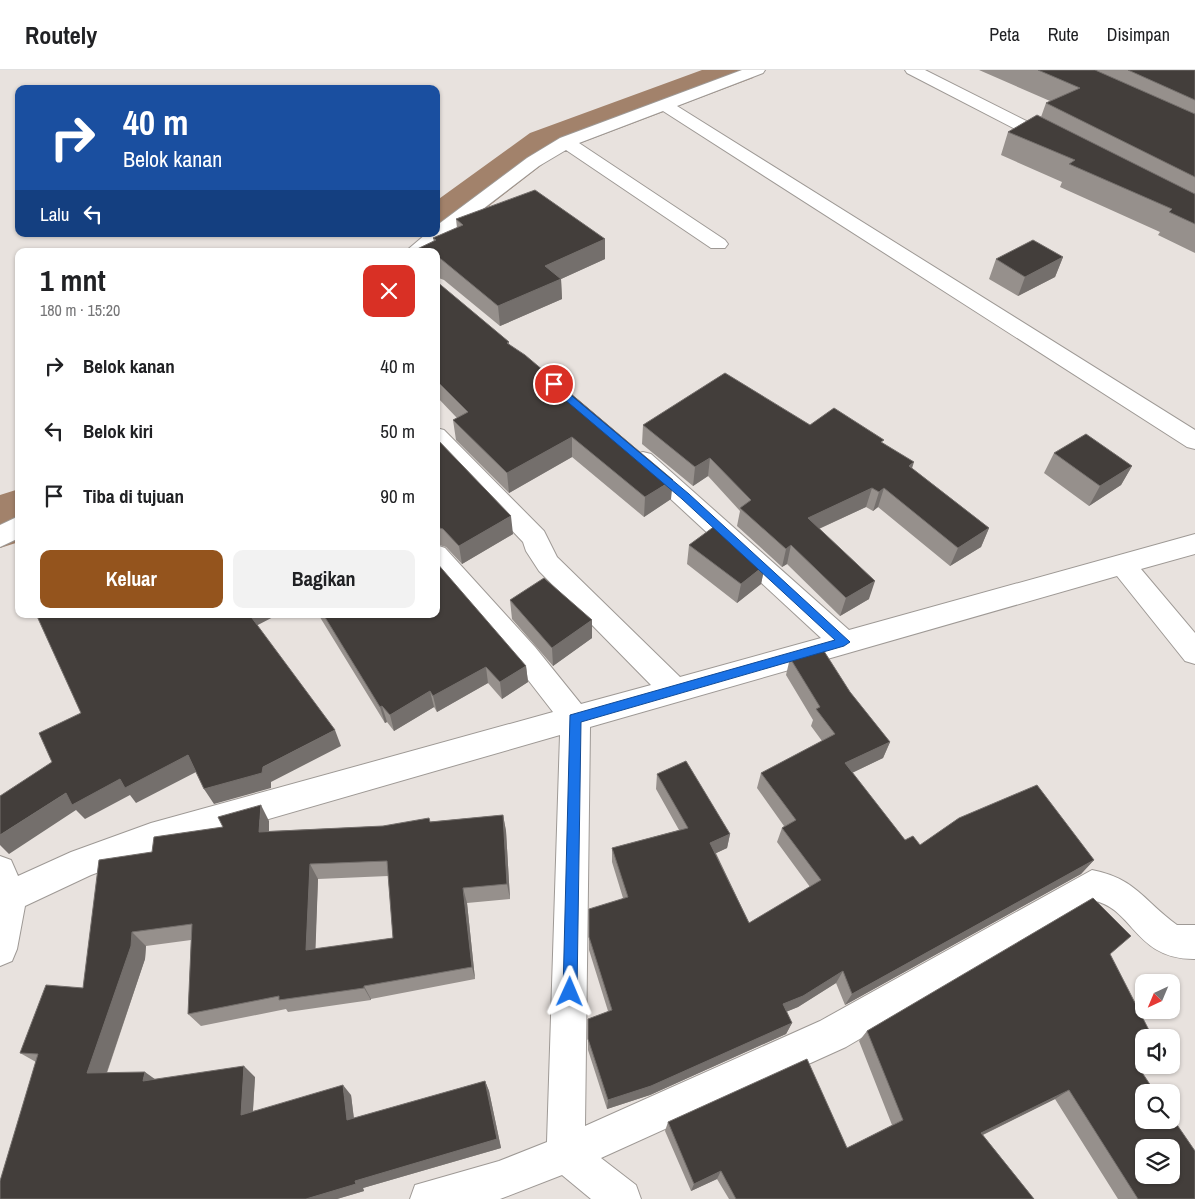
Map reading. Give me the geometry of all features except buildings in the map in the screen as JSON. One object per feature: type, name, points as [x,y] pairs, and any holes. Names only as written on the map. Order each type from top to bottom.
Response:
[{"type":"street","points":[[440,233],[533,162],[566,142],[756,70]]},
{"type":"street","points":[[912,70],[1066,149]]},
{"type":"street","points":[[664,104],[1195,441]]},
{"type":"street","points":[[566,142],[718,244]]},
{"type":"street","points":[[420,248],[434,237]]},
{"type":"street","points":[[440,440],[535,538],[539,551],[548,564],[674,690]]},
{"type":"street","points":[[625,445],[686,496],[844,642]]},
{"type":"street","points":[[0,538],[15,528]]},
{"type":"street","points":[[0,949],[3,889],[151,838],[1195,544]]},
{"type":"street","points":[[440,559],[525,655],[575,718],[566,1154]]},
{"type":"street","points":[[1122,564],[1195,653]]},
{"type":"street","points":[[429,1199],[499,1180],[566,1154],[833,1034],[1092,884],[1115,890],[1167,938],[1183,945],[1195,942]]},
{"type":"street","points":[[566,1154],[622,1199]]},
{"type":"waterway","points":[[440,221],[545,142],[739,70]]},
{"type":"waterway","points":[[0,525],[15,515]]},
{"type":"route","points":[[554,384],[686,496],[844,642],[575,718],[570,992]]}]
